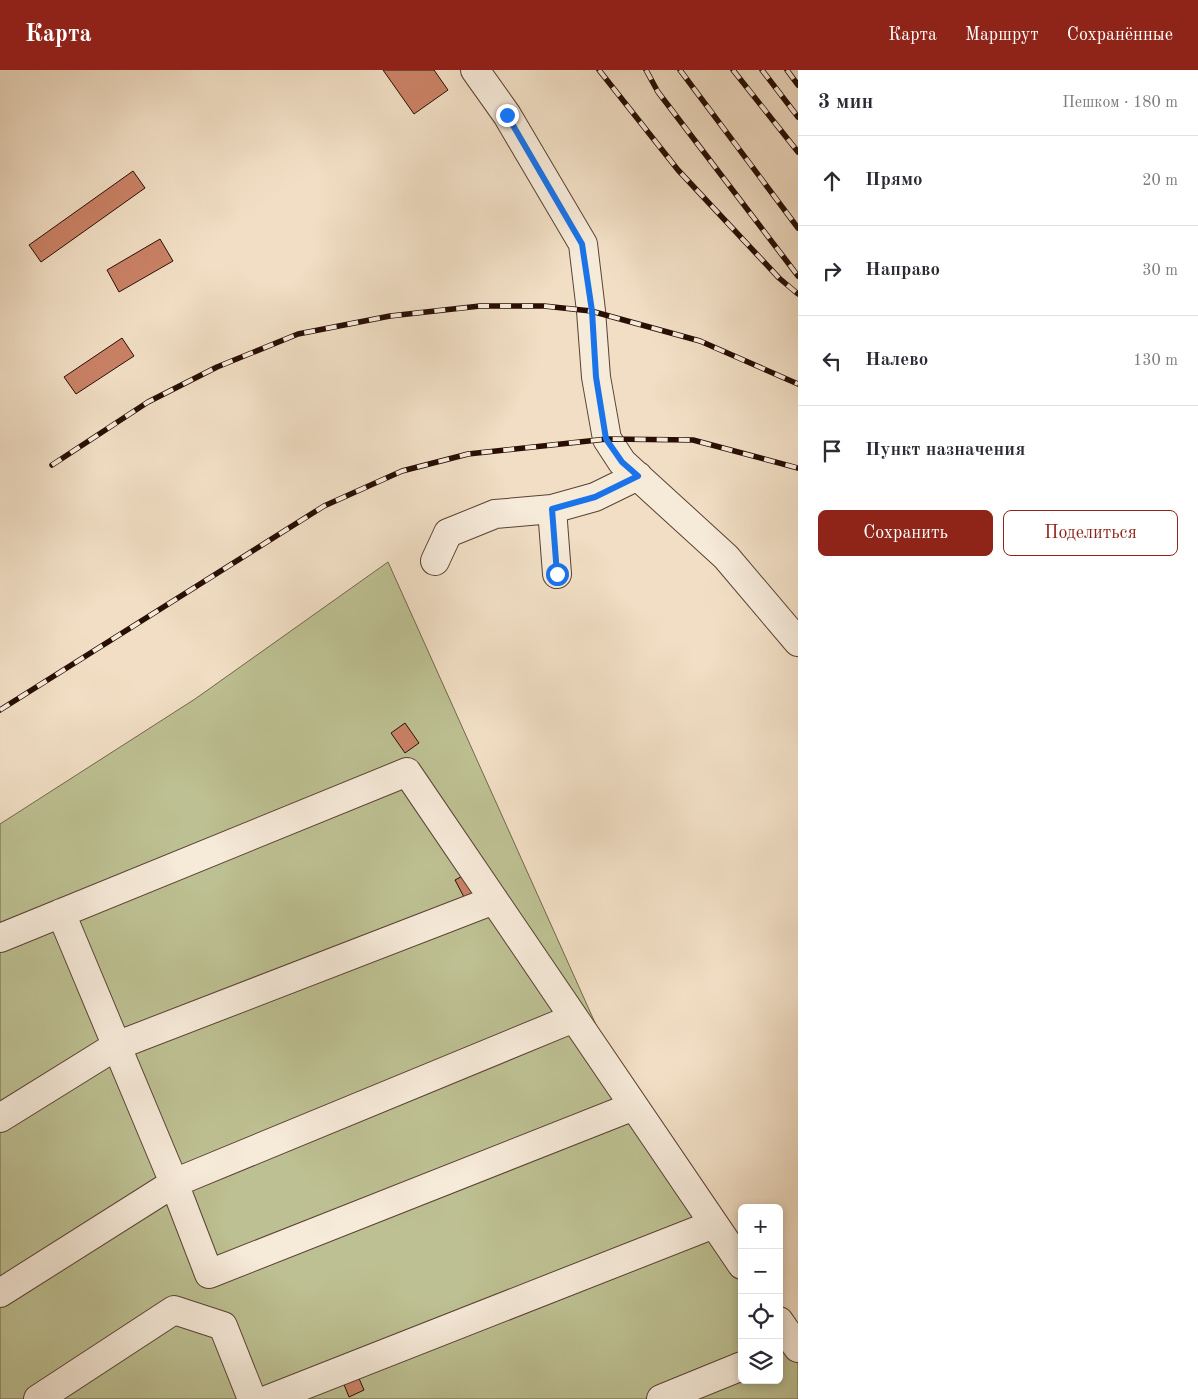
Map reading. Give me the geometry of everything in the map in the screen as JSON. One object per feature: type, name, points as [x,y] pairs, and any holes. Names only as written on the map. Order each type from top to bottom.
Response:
[{"type":"street","points":[[475,70],[507,115],[582,244],[592,311],[596,377],[606,439],[622,462],[726,557],[798,642]]},
{"type":"street","points":[[434,561],[448,533],[495,514],[552,509],[595,497],[638,476]]},
{"type":"street","points":[[552,509],[557,574]]},
{"type":"street","points":[[0,938],[407,772],[738,1259]]},
{"type":"street","points":[[0,1118],[116,1046],[494,900]]},
{"type":"street","points":[[61,913],[174,1183],[209,1274],[634,1106]]},
{"type":"street","points":[[0,1294],[174,1183],[574,1018]]},
{"type":"street","points":[[270,1399],[714,1224]]},
{"type":"street","points":[[38,1399],[174,1310],[222,1326],[252,1399]]},
{"type":"street","points":[[783,1330],[791,1347]]},
{"type":"street","points":[[661,1399],[738,1368]]},
{"type":"green space","points":[[388,562],[610,1056],[738,1244],[738,1384],[783,1384],[783,1311],[798,1333],[798,1399],[0,1399],[0,824],[195,699]]},
{"type":"building","points":[[383,70],[434,70],[448,90],[414,114]]},
{"type":"building","points":[[133,171],[145,188],[41,262],[29,245]]},
{"type":"building","points":[[160,239],[173,261],[119,292],[107,270]]},
{"type":"building","points":[[122,338],[134,356],[76,394],[64,377]]},
{"type":"building","points":[[405,723],[419,743],[405,753],[391,733]]},
{"type":"building","points":[[470,872],[481,891],[465,899],[455,880]]},
{"type":"building","points":[[358,1376],[364,1390],[349,1397],[343,1382]]},
{"type":"railway","points":[[599,70],[678,170],[779,278],[798,294]]},
{"type":"railway","points":[[646,70],[658,92],[798,276]]},
{"type":"railway","points":[[680,70],[798,228]]},
{"type":"railway","points":[[733,70],[798,152]]},
{"type":"railway","points":[[762,70],[798,117]]},
{"type":"railway","points":[[787,70],[798,85]]},
{"type":"railway","points":[[52,465],[148,402],[217,367],[298,334],[390,316],[480,306],[544,306],[591,311],[700,341],[798,384]]},
{"type":"railway","points":[[0,710],[324,506],[402,471],[468,454],[607,439],[693,440],[798,468]]},
{"type":"route","points":[[507,115],[582,244],[592,311],[596,377],[606,439],[622,462],[638,476],[595,497],[552,509],[557,574]]}]
